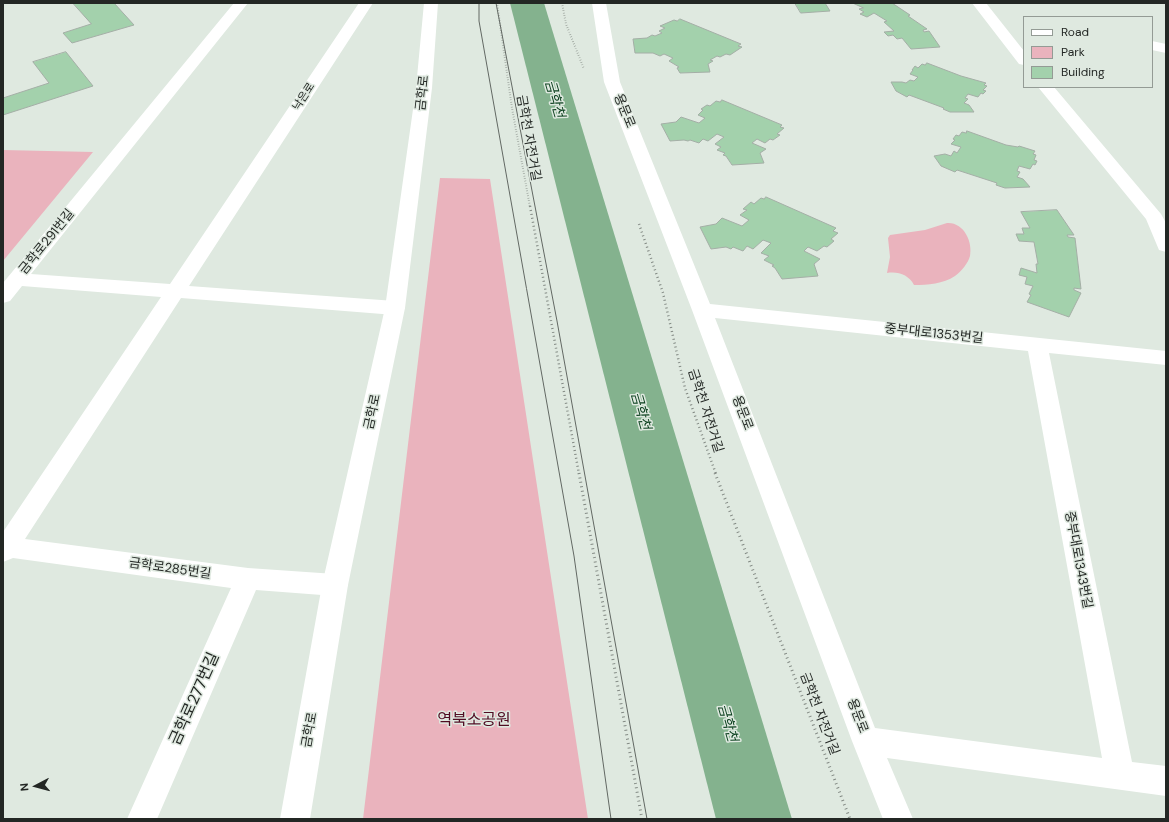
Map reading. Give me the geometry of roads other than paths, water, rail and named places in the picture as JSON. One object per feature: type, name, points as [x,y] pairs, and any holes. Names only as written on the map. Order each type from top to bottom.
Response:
[{"type":"street","name":"금학로291번길","points":[[17,279],[241,3]]},
{"type":"street","name":"낙은로","points":[[175,293],[366,3]]},
{"type":"street","name":"금학로","points":[[295,819],[335,585],[395,308],[424,88],[431,3]]},
{"type":"street","name":"용문로","points":[[599,3],[612,82],[702,310],[866,741],[898,819]]},
{"type":"street","points":[[979,3],[1023,59]]},
{"type":"street","points":[[1006,39],[1023,39]]},
{"type":"street","points":[[1153,45],[1166,49]]},
{"type":"street","points":[[1047,88],[1155,218],[1166,246]]},
{"type":"street","name":"금학로291번길","points":[[17,279],[175,293],[395,308]]},
{"type":"street","points":[[3,296],[17,279]]},
{"type":"street","name":"금학로285번길","points":[[175,293],[4,548],[248,579],[335,585]]},
{"type":"street","name":"중부대로1353번길","points":[[702,310],[1166,358]]},
{"type":"street","name":"중부대로1343번길","points":[[1037,345],[1120,774]]},
{"type":"street","name":"금학로277번길","points":[[142,819],[248,579]]},
{"type":"street","points":[[866,741],[1166,781]]},
{"type":"waterway","name":"금학천","points":[[527,3],[754,819]]},
{"type":"tram line","points":[[479,3],[479,21],[574,556],[611,819]]},
{"type":"tram line","points":[[496,3],[557,321],[647,819]]},
{"type":"park label","name":"역북소공원","points":[[474,721]]}]
